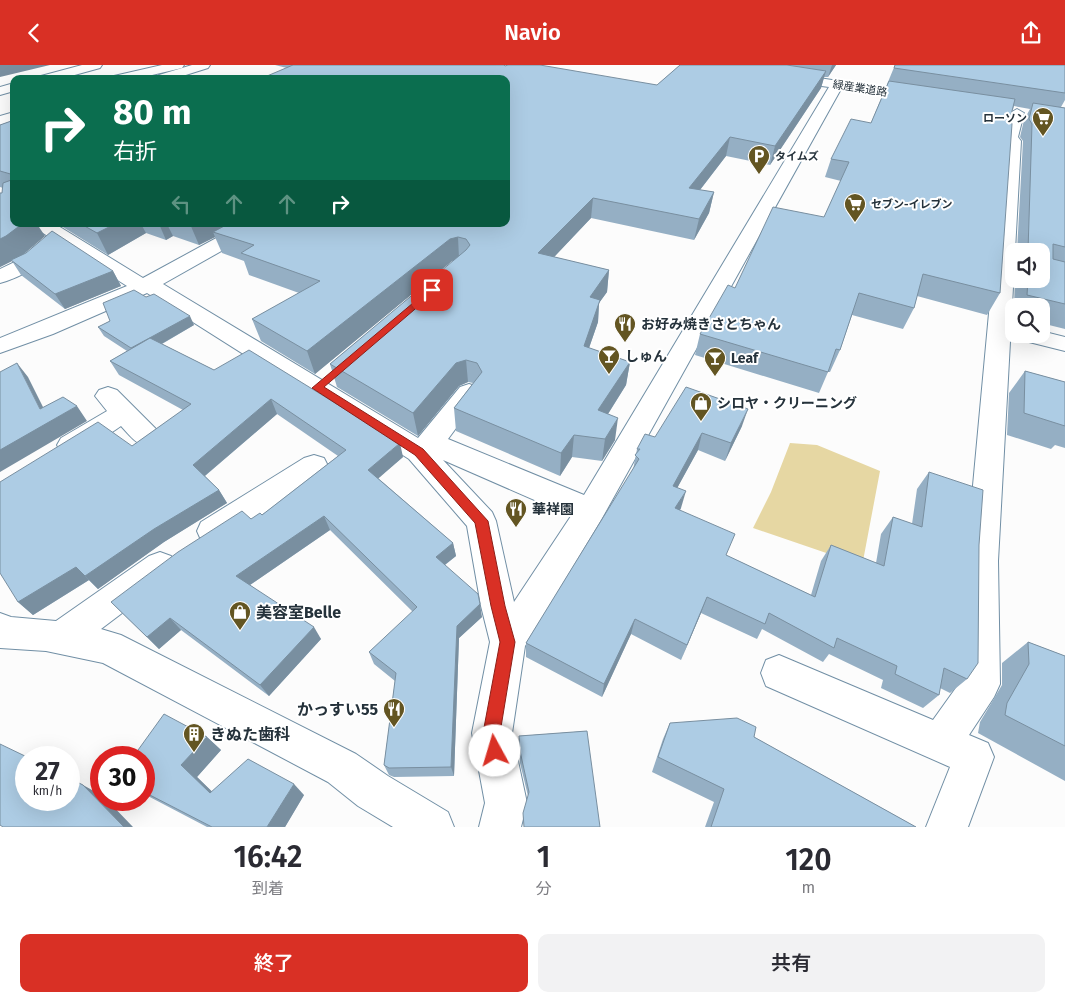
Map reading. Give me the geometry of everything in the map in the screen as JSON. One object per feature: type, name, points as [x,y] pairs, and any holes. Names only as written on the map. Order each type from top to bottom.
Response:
[{"type":"street","points":[[60,75],[96,65]]},
{"type":"street","points":[[135,75],[178,65]]},
{"type":"street","points":[[152,75],[185,65]]},
{"type":"street","points":[[173,75],[206,65]]},
{"type":"street","points":[[186,75],[206,65]]},
{"type":"street","name":"緑産業道路","points":[[807,80],[940,101]]},
{"type":"street","points":[[500,827],[506,803],[492,733],[508,642],[590,511],[838,85]]},
{"type":"street","points":[[1009,243],[1012,141],[1010,137],[1017,113]]},
{"type":"street","points":[[47,227],[223,332],[325,381],[424,447],[590,511]]},
{"type":"street","points":[[0,346],[45,329],[145,285],[250,227]]},
{"type":"street","points":[[0,277],[28,263],[61,235]]},
{"type":"street","points":[[1050,340],[1065,344]]},
{"type":"street","points":[[940,743],[981,684],[982,561],[1005,343]]},
{"type":"street","points":[[424,447],[468,393]]},
{"type":"street","points":[[49,458],[116,404],[148,438]]},
{"type":"street","points":[[424,447],[481,521],[498,606],[508,642]]},
{"type":"street","points":[[62,637],[188,547],[314,466]]},
{"type":"street","points":[[0,629],[3,633],[62,637],[108,647],[342,768],[373,791],[433,827]]},
{"type":"street","points":[[780,673],[974,757],[947,827]]},
{"type":"shaded area","points":[[790,443],[817,445],[880,471],[863,561],[838,557],[753,528],[771,492]]},
{"type":"building","points":[[293,65],[540,65],[657,85],[680,65],[787,65],[826,71],[775,146],[730,137],[689,188],[714,192],[699,219],[593,198],[538,253],[609,270],[590,297],[600,300],[584,346],[630,362],[598,410],[618,418],[605,439],[574,435],[561,453],[454,408],[482,372],[477,363],[466,360],[456,363],[413,413],[330,364],[466,250],[470,245],[466,239],[458,237],[450,239],[307,351],[252,319],[320,281],[241,253],[254,245],[213,232],[222,227],[510,227],[510,75],[269,75]]},
{"type":"building","points":[[895,65],[1065,65],[1065,93],[894,68]]},
{"type":"building","points":[[889,81],[1015,99],[1010,119],[1012,124],[1000,293],[923,274],[914,308],[859,293],[840,350],[836,349],[828,372],[700,334],[728,285],[735,288],[773,207],[824,217],[849,162],[831,159],[851,119],[871,123]]},
{"type":"building","points":[[1033,103],[1065,108],[1065,247],[1053,244],[1053,259],[1065,262],[1065,304],[1050,300],[1050,298],[1027,295],[1027,288],[1050,288],[1050,243],[1028,243],[1032,124],[1029,119]]},
{"type":"building","points":[[10,121],[10,174],[0,171],[0,125]]},
{"type":"building","points":[[10,180],[10,227],[18,227],[0,239],[0,193],[2,193],[3,183]]},
{"type":"building","points":[[86,227],[109,227],[97,233]]},
{"type":"building","points":[[52,231],[113,271],[55,294],[11,260],[26,253]]},
{"type":"building","points":[[134,290],[146,297],[154,294],[190,316],[131,348],[98,327],[110,321],[103,303]]},
{"type":"building","points":[[150,338],[214,370],[249,350],[400,443],[368,470],[453,543],[436,557],[478,594],[480,604],[457,626],[451,767],[389,768],[384,765],[396,673],[369,652],[417,607],[324,516],[236,576],[314,627],[260,685],[170,618],[147,637],[111,602],[178,552],[242,511],[251,519],[260,513],[262,515],[346,450],[271,399],[193,465],[219,490],[154,529],[85,576],[76,567],[18,602],[0,573],[0,482],[98,422],[132,446],[191,404],[110,361]]},
{"type":"building","points":[[17,363],[40,409],[63,397],[77,406],[0,450],[0,372]]},
{"type":"building","points":[[1025,371],[1065,382],[1065,426],[1024,413]]},
{"type":"building","points":[[686,387],[748,409],[731,443],[702,433],[673,486],[686,491],[675,508],[735,534],[726,555],[815,597],[831,545],[884,566],[893,517],[922,527],[929,472],[983,490],[979,545],[978,663],[967,679],[944,668],[939,695],[895,674],[897,666],[837,638],[834,648],[769,613],[765,624],[707,597],[687,645],[635,619],[604,684],[526,643],[639,459],[635,455],[640,449],[637,449],[645,434],[655,437]]},
{"type":"building","points":[[1028,642],[1065,656],[1065,746],[1005,715],[1007,703],[1029,664]]},
{"type":"building","name":"きぬた歯科","points":[[164,714],[207,737],[181,765],[210,793],[248,759],[294,784],[267,827],[212,827],[155,798],[155,746],[141,746]]},
{"type":"building","points":[[737,718],[756,727],[754,737],[916,827],[711,827],[724,789],[658,757],[670,723]]},
{"type":"building","points":[[587,731],[600,827],[524,827],[523,813],[529,792],[520,751],[519,736]]},
{"type":"building","points":[[0,744],[15,751],[15,811],[80,811],[80,784],[90,792],[90,811],[108,811],[124,827],[3,827],[0,825]]},
{"type":"place","name":"ローソン","points":[[1043,137]]},
{"type":"place","name":"タイムズ","points":[[759,175]]},
{"type":"place","name":"セブン-イレブン","points":[[855,223]]},
{"type":"place","name":"お好み焼きさとちゃん","points":[[625,343]]},
{"type":"place","name":"しゅん","points":[[609,375]]},
{"type":"place","name":"Leaf","points":[[715,377]]},
{"type":"place","name":"シロヤ・クリーニング","points":[[701,422]]},
{"type":"place","name":"華祥園","points":[[516,528]]},
{"type":"place","name":"美容室Belle","points":[[240,631]]},
{"type":"place","name":"かっすい55","points":[[394,728]]},
{"type":"place","name":"きぬた歯科","points":[[194,753]]},
{"type":"route","points":[[432,290],[317,388],[419,452],[481,521],[498,606],[508,642],[492,733],[495,751]]}]
